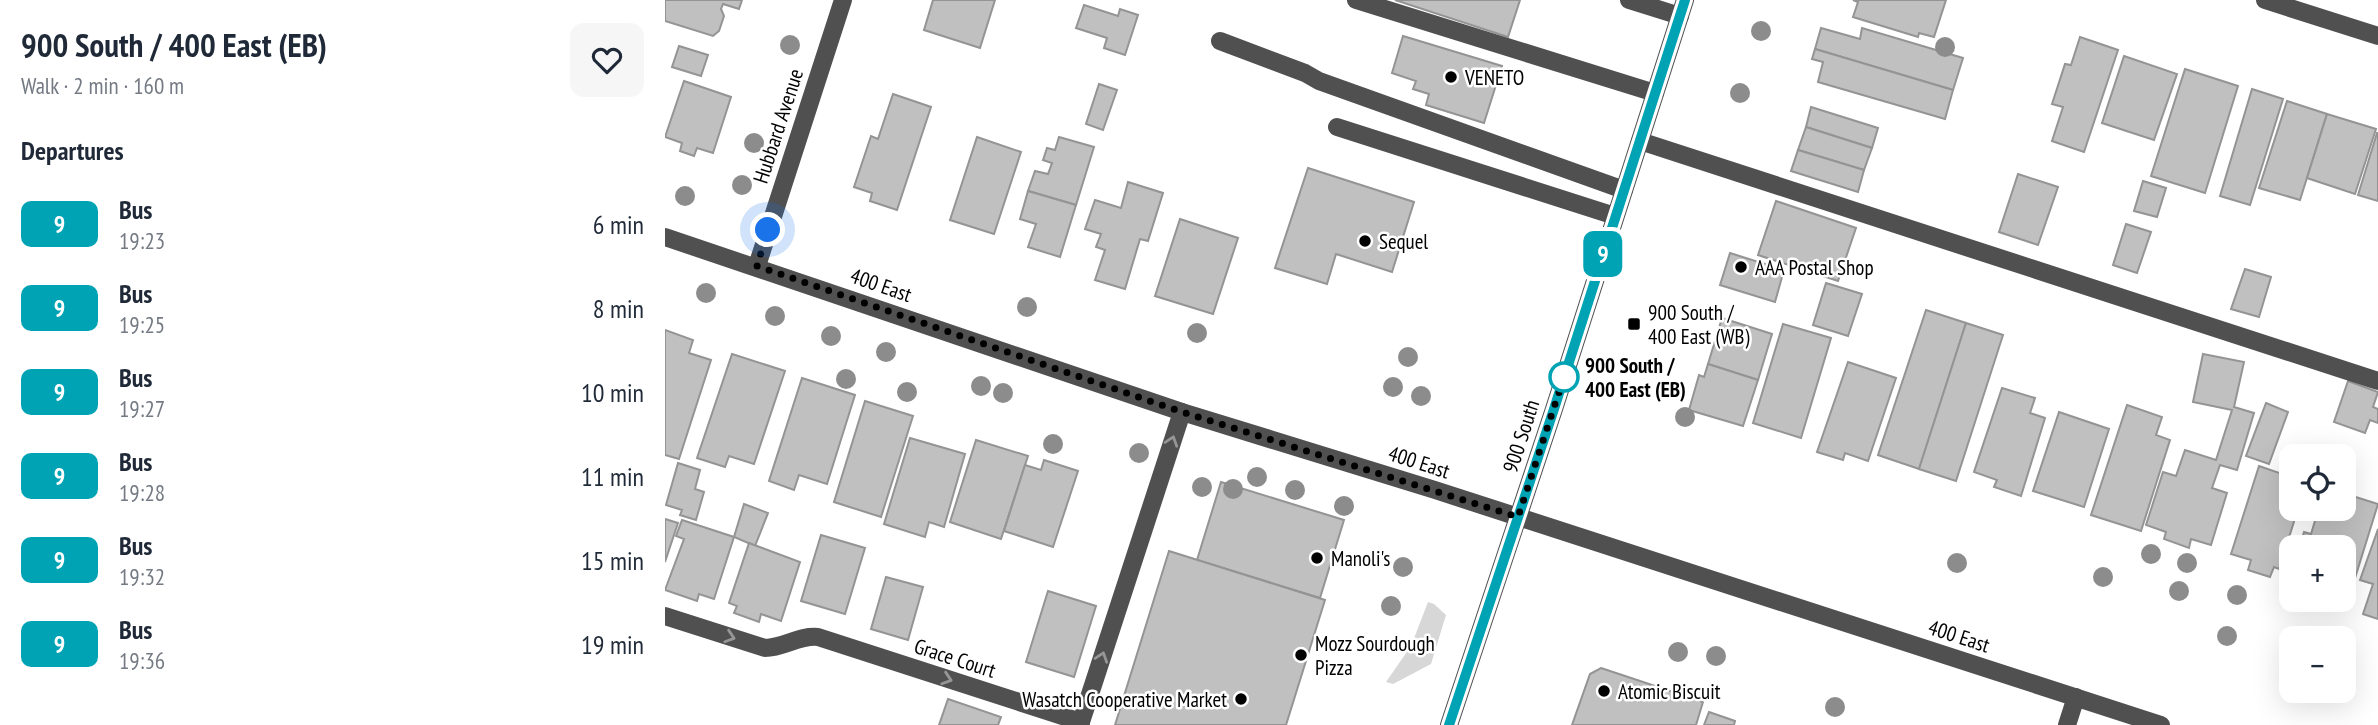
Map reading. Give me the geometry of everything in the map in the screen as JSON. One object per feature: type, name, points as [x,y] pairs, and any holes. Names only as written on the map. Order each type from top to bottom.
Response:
[{"type":"street","name":"Hubbard Avenue","points":[[757,266],[843,0]]},
{"type":"street","points":[[1356,0],[1655,93]]},
{"type":"street","points":[[1629,0],[1682,8]]},
{"type":"street","points":[[2266,0],[2378,36]]},
{"type":"street","name":"900 South","points":[[1449,725],[1682,8]]},
{"type":"street","points":[[1220,41],[1305,73],[1319,81],[1624,190]]},
{"type":"street","points":[[1337,127],[1615,216]]},
{"type":"street","points":[[1640,141],[2378,381]]},
{"type":"street","name":"400 East","points":[[665,237],[1182,412],[1518,517],[2161,725]]},
{"type":"street","name":"Grace Court","points":[[665,616],[765,648],[778,648],[807,636],[818,638],[1080,723],[1182,412]]},
{"type":"street","points":[[2067,725],[2076,697]]},
{"type":"shaded area","points":[[1428,602],[1446,615],[1431,664],[1393,684],[1386,682],[1411,646]]},
{"type":"building","points":[[665,0],[742,0],[739,9],[723,4],[721,9],[724,16],[719,31],[713,36],[665,21]]},
{"type":"building","points":[[933,0],[995,0],[980,48],[924,30]]},
{"type":"building","points":[[1395,0],[1520,0],[1508,37]]},
{"type":"building","points":[[1853,0],[1946,0],[1934,37],[1919,33],[1918,37],[1853,17],[1858,2]]},
{"type":"building","points":[[1084,5],[1118,16],[1120,9],[1138,15],[1125,55],[1104,48],[1107,38],[1076,28]]},
{"type":"building","points":[[1821,28],[1860,39],[1862,28],[1963,58],[1953,90],[1815,49]]},
{"type":"building","name":"VENETO","points":[[1403,36],[1502,66],[1484,123],[1426,105],[1429,94],[1413,89],[1416,81],[1392,73]]},
{"type":"building","points":[[2080,37],[2118,50],[2084,152],[2052,141],[2063,107],[2052,104],[2065,64],[2071,65]]},
{"type":"building","points":[[679,46],[708,55],[701,76],[672,67]]},
{"type":"building","points":[[1815,49],[1953,90],[1945,119],[1818,82],[1823,62],[1812,59]]},
{"type":"building","points":[[2124,56],[2177,74],[2154,140],[2102,123]]},
{"type":"building","points":[[2185,69],[2238,86],[2205,193],[2151,176]]},
{"type":"building","points":[[684,81],[731,97],[713,153],[697,148],[694,156],[680,151],[682,143],[665,137]]},
{"type":"building","points":[[1099,84],[1117,90],[1103,130],[1086,124]]},
{"type":"building","points":[[2252,89],[2283,99],[2250,205],[2220,196]]},
{"type":"building","points":[[893,94],[931,107],[897,210],[870,201],[872,193],[854,187],[871,136],[878,139]]},
{"type":"building","points":[[2287,101],[2327,114],[2300,200],[2259,188]]},
{"type":"building","points":[[1811,107],[1878,128],[1872,148],[1806,127]]},
{"type":"building","points":[[2327,114],[2376,129],[2355,194],[2307,178]]},
{"type":"building","points":[[1806,127],[1872,148],[1864,170],[1798,150]]},
{"type":"building","points":[[2378,133],[2378,201],[2358,195]]},
{"type":"building","points":[[977,137],[1021,152],[994,234],[950,220]]},
{"type":"building","points":[[1059,137],[1094,147],[1076,205],[1028,191],[1035,171],[1048,174],[1052,163],[1043,160],[1047,148],[1055,150]]},
{"type":"building","points":[[1798,150],[1864,170],[1858,192],[1791,171]]},
{"type":"building","points":[[1308,168],[1414,202],[1392,272],[1336,254],[1327,284],[1275,268]]},
{"type":"building","points":[[2018,174],[2058,187],[2038,245],[1999,232]]},
{"type":"building","points":[[2143,181],[2166,188],[2157,217],[2134,211]]},
{"type":"building","points":[[1128,182],[1163,193],[1148,241],[1140,239],[1125,289],[1095,280],[1105,250],[1096,247],[1101,234],[1085,229],[1095,200],[1121,208]]},
{"type":"building","points":[[1028,191],[1076,205],[1060,257],[1028,247],[1036,224],[1020,219]]},
{"type":"building","points":[[1776,201],[1856,228],[1838,281],[1758,255]]},
{"type":"building","points":[[1180,219],[1238,238],[1213,314],[1155,296]]},
{"type":"building","points":[[2126,224],[2151,232],[2137,273],[2113,265]]},
{"type":"building","points":[[1730,253],[1784,270],[1775,302],[1720,285]]},
{"type":"building","points":[[2245,269],[2271,277],[2259,317],[2231,309]]},
{"type":"building","points":[[1826,283],[1862,294],[1848,336],[1813,325]]},
{"type":"building","points":[[1926,310],[1966,323],[1919,469],[1878,455]]},
{"type":"building","points":[[1722,318],[1772,334],[1758,380],[1708,364]]},
{"type":"building","points":[[1966,323],[2003,335],[1956,481],[1919,469]]},
{"type":"building","points":[[1783,324],[1831,338],[1801,438],[1753,423]]},
{"type":"building","points":[[665,330],[693,340],[689,353],[711,360],[679,459],[665,455]]},
{"type":"building","points":[[732,354],[785,371],[754,464],[729,456],[725,467],[697,458]]},
{"type":"building","points":[[2203,354],[2244,362],[2234,407],[2254,413],[2237,470],[2220,465],[2212,488],[2227,493],[2211,545],[2191,539],[2189,548],[2164,539],[2166,532],[2146,525],[2163,472],[2176,476],[2185,450],[2216,460],[2232,410],[2193,402]]},
{"type":"building","points":[[1848,362],[1896,378],[1868,461],[1845,453],[1843,460],[1817,452]]},
{"type":"building","points":[[1708,364],[1758,380],[1743,426],[1689,410],[1699,375],[1704,377]]},
{"type":"building","points":[[802,378],[855,395],[827,484],[799,475],[794,490],[769,481]]},
{"type":"building","points":[[2348,381],[2378,392],[2373,407],[2378,409],[2378,423],[2370,420],[2365,433],[2334,422]]},
{"type":"building","points":[[2002,388],[2035,398],[2030,413],[2045,418],[2021,496],[1994,487],[1997,480],[1974,472]]},
{"type":"building","points":[[865,401],[913,416],[881,517],[834,502]]},
{"type":"building","points":[[2266,403],[2288,412],[2269,464],[2246,456]]},
{"type":"building","points":[[2127,405],[2162,417],[2156,435],[2170,440],[2141,531],[2091,515]]},
{"type":"building","points":[[2059,412],[2109,429],[2084,507],[2033,491]]},
{"type":"building","points":[[910,438],[965,454],[944,527],[929,522],[925,537],[884,524]]},
{"type":"building","points":[[976,440],[1028,456],[1001,539],[950,522]]},
{"type":"building","points":[[1044,460],[1078,471],[1053,547],[1004,531],[1025,465],[1041,470]]},
{"type":"building","points":[[678,463],[700,470],[695,489],[704,492],[696,520],[680,515],[682,510],[666,505]]},
{"type":"building","points":[[2259,466],[2279,473],[2279,521],[2294,521],[2290,535],[2279,535],[2279,569],[2274,567],[2270,577],[2248,570],[2251,560],[2231,554]]},
{"type":"building","points":[[1221,482],[1344,520],[1320,598],[1197,560]]},
{"type":"building","points":[[2356,497],[2378,504],[2356,575],[2356,535],[2303,535],[2304,532],[2311,534],[2315,521],[2356,521]]},
{"type":"building","points":[[744,504],[768,513],[755,546],[734,537]]},
{"type":"building","points":[[665,519],[678,523],[665,562]]},
{"type":"building","points":[[682,520],[734,537],[714,599],[699,594],[697,601],[665,590],[684,539],[676,536]]},
{"type":"building","points":[[2378,529],[2378,619],[2363,614],[2373,584],[2360,580]]},
{"type":"building","points":[[821,535],[865,548],[845,614],[801,601]]},
{"type":"building","points":[[749,543],[800,562],[781,621],[761,614],[759,622],[734,613],[737,606],[729,603]]},
{"type":"building","points":[[1169,551],[1325,600],[1286,725],[1115,725]]},
{"type":"building","points":[[886,577],[923,587],[908,640],[871,629]]},
{"type":"building","points":[[1048,591],[1096,606],[1074,677],[1026,662]]},
{"type":"building","points":[[1601,668],[1703,702],[1696,725],[1572,725],[1590,674]]},
{"type":"building","points":[[948,699],[1001,717],[998,725],[939,725]]},
{"type":"building","points":[[1709,712],[1735,721],[1734,725],[1704,725]]},
{"type":"bus line","name":"9","points":[[1449,725],[1685,0]]},
{"type":"place","name":"VENETO","points":[[1451,77]]},
{"type":"place","name":"Sequel","points":[[1365,241]]},
{"type":"place","name":"AAA Postal Shop","points":[[1741,267]]},
{"type":"place","name":"900 South / 400 East (WB)","points":[[1634,324]]},
{"type":"place","name":"900 South / 400 East (EB)","points":[[1564,377]]},
{"type":"place","name":"Manoli's","points":[[1317,558]]},
{"type":"place","name":"Mozz Sourdough Pizza","points":[[1301,655]]},
{"type":"place","name":"Atomic Biscuit","points":[[1604,691]]},
{"type":"place","name":"Wasatch Cooperative Market","points":[[1241,699]]},
{"type":"route","points":[[768,230],[757,266],[1182,412],[1518,517],[1564,377]]}]
